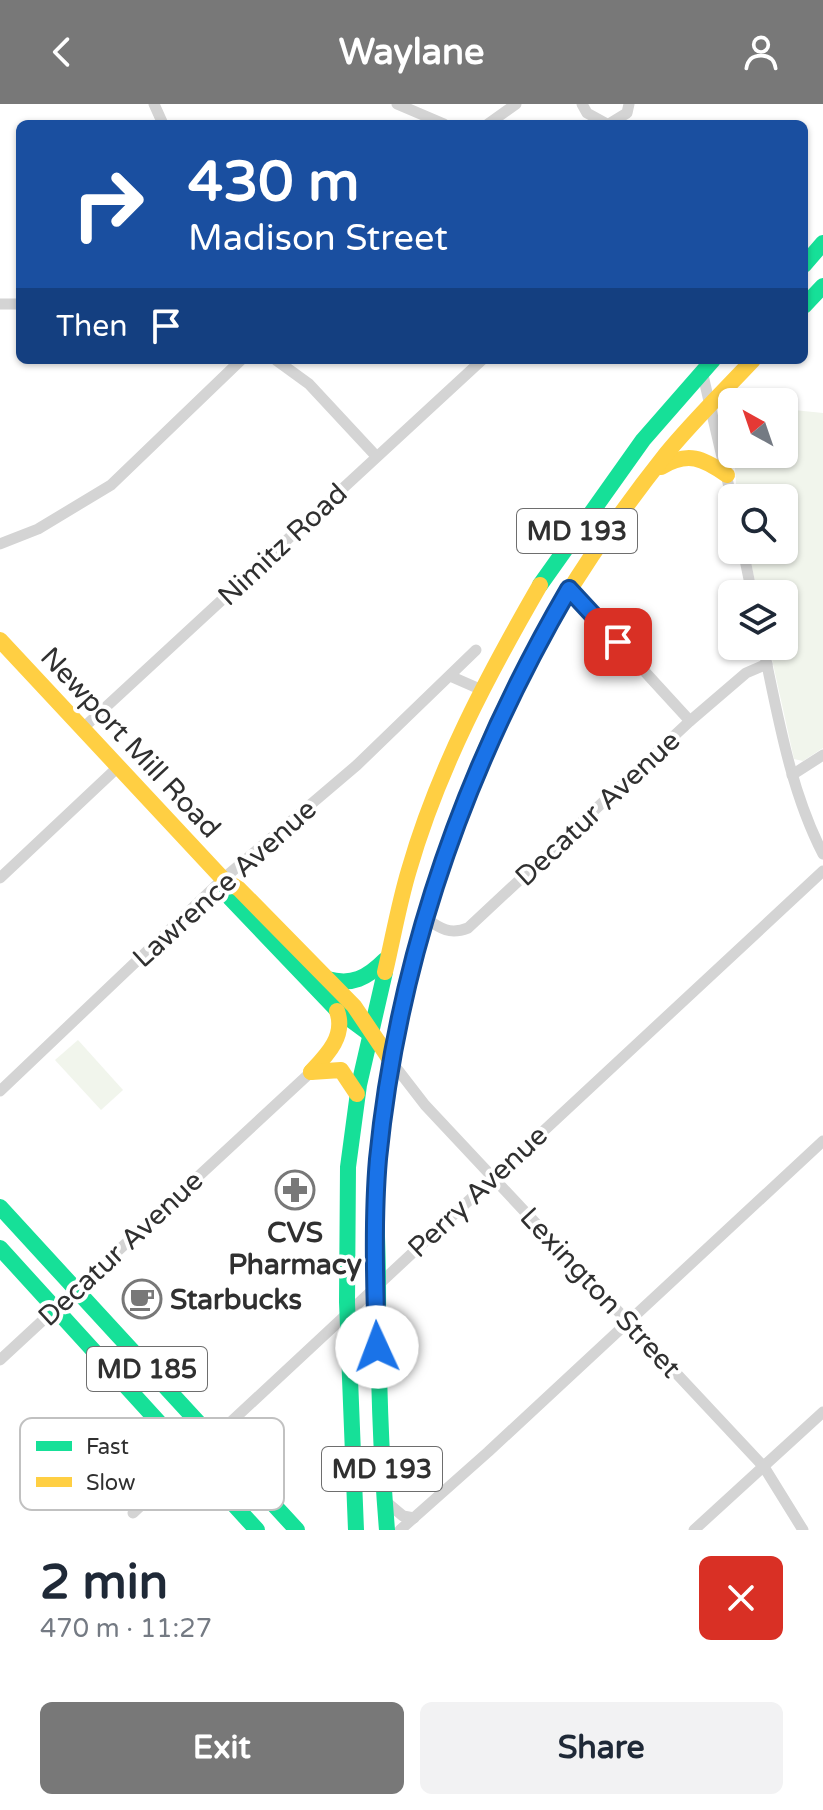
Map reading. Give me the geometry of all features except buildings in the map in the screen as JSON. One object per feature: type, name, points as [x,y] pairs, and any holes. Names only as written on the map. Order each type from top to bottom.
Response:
[{"type":"main road","points":[[808,260],[823,243]]},
{"type":"main road","points":[[808,302],[823,286]]},
{"type":"main road","name":"MD 193","points":[[387,1530],[376,1308],[378,1162],[391,1061],[425,918],[460,811],[495,730],[528,660],[569,589],[649,476],[749,364]]},
{"type":"main road","name":"MD 193","points":[[356,1530],[347,1312],[348,1167],[357,1094],[409,870],[442,776],[482,690],[547,572],[643,440],[708,365]]},
{"type":"main road","points":[[649,476],[679,455],[705,459],[727,475]]},
{"type":"main road","name":"Newport Mill Road","points":[[0,640],[223,879],[239,889],[354,1006],[391,1061]]},
{"type":"main road","name":"Newport Mill Road","points":[[223,879],[230,898],[336,1009],[370,1034]]},
{"type":"main road","points":[[327,979],[343,984],[356,983],[368,978],[387,958]]},
{"type":"main road","points":[[311,1072],[339,1036],[342,1021],[336,1009]]},
{"type":"main road","points":[[311,1072],[341,1070],[357,1094]]},
{"type":"main road","name":"MD 185","points":[[0,1207],[192,1418]]},
{"type":"main road","name":"MD 185","points":[[0,1248],[157,1418]]},
{"type":"main road","name":"MD 185","points":[[239,1510],[257,1530]]},
{"type":"main road","name":"MD 185","points":[[278,1510],[297,1530]]},
{"type":"street","points":[[397,104],[435,120]]},
{"type":"street","points":[[494,120],[516,104]]},
{"type":"street","points":[[582,104],[587,113],[600,120]]},
{"type":"street","points":[[615,120],[627,113],[629,104]]},
{"type":"street","points":[[0,544],[38,529],[111,485],[237,364]]},
{"type":"street","points":[[282,364],[309,384],[376,456]]},
{"type":"street","name":"Nimitz Road","points":[[82,729],[478,364]]},
{"type":"street","points":[[708,365],[711,404],[729,484]]},
{"type":"street","points":[[569,589],[690,721]]},
{"type":"street","name":"Lawrence Avenue","points":[[0,1091],[223,879],[357,765],[476,650]]},
{"type":"street","points":[[766,660],[792,775],[810,829],[823,854]]},
{"type":"street","name":"Decatur Avenue","points":[[425,918],[440,929],[454,933],[468,928],[690,721],[746,673],[767,664]]},
{"type":"street","points":[[450,676],[482,690]]},
{"type":"street","points":[[792,775],[823,755]]},
{"type":"street","points":[[0,878],[117,768]]},
{"type":"street","name":"Perry Avenue","points":[[233,1418],[823,871]]},
{"type":"street","name":"Lexington Street","points":[[391,1061],[425,1105],[764,1467],[803,1530]]},
{"type":"street","name":"Decatur Avenue","points":[[0,1360],[311,1072]]},
{"type":"street","points":[[400,1530],[823,1141]]},
{"type":"street","points":[[694,1530],[823,1412]]},
{"type":"street","points":[[384,1500],[403,1516],[414,1518]]},
{"type":"street","name":"Perry Avenue","points":[[133,1513],[136,1510]]},
{"type":"shaded area","points":[[798,410],[823,413],[823,748],[803,761],[794,759],[772,660],[798,660],[798,580],[755,580],[751,564],[798,564],[798,484],[736,484],[735,468],[798,468]]},
{"type":"shaded area","points":[[78,1040],[123,1090],[101,1110],[55,1060]]},
{"type":"traffic: fast","points":[[808,260],[823,243]]},
{"type":"traffic: fast","points":[[808,302],[823,286]]},
{"type":"traffic: fast","points":[[540,585],[643,440],[710,364]]},
{"type":"traffic: fast","points":[[387,1530],[379,1374],[378,1159],[390,1070],[408,982],[432,896],[461,811]]},
{"type":"traffic: fast","points":[[223,879],[230,898],[336,1009],[370,1034]]},
{"type":"traffic: fast","points":[[327,979],[344,982],[359,979],[385,960]]},
{"type":"traffic: fast","points":[[356,1530],[347,1302],[348,1167],[359,1085],[385,972]]},
{"type":"traffic: fast","points":[[0,1207],[194,1418]]},
{"type":"traffic: fast","points":[[0,1248],[155,1418]]},
{"type":"traffic: fast","points":[[239,1510],[257,1530]]},
{"type":"traffic: fast","points":[[279,1510],[297,1530]]},
{"type":"traffic: slow","points":[[461,811],[501,715],[576,580],[666,454],[749,364]]},
{"type":"traffic: slow","points":[[661,467],[687,458],[703,461],[727,475]]},
{"type":"traffic: slow","points":[[385,972],[405,882],[434,796],[483,688],[540,585]]},
{"type":"traffic: slow","points":[[0,640],[223,879],[239,889],[354,1006],[391,1061]]},
{"type":"traffic: slow","points":[[311,1072],[329,1052],[337,1037],[337,1011]]},
{"type":"traffic: slow","points":[[311,1072],[341,1070],[357,1094]]},
{"type":"place","name":"CVS Pharmacy","points":[[295,1190]]},
{"type":"place","name":"Starbucks","points":[[142,1299]]},
{"type":"route","points":[[377,1347],[378,1162],[391,1061],[413,963],[460,811],[528,660],[569,589],[618,642]]}]
